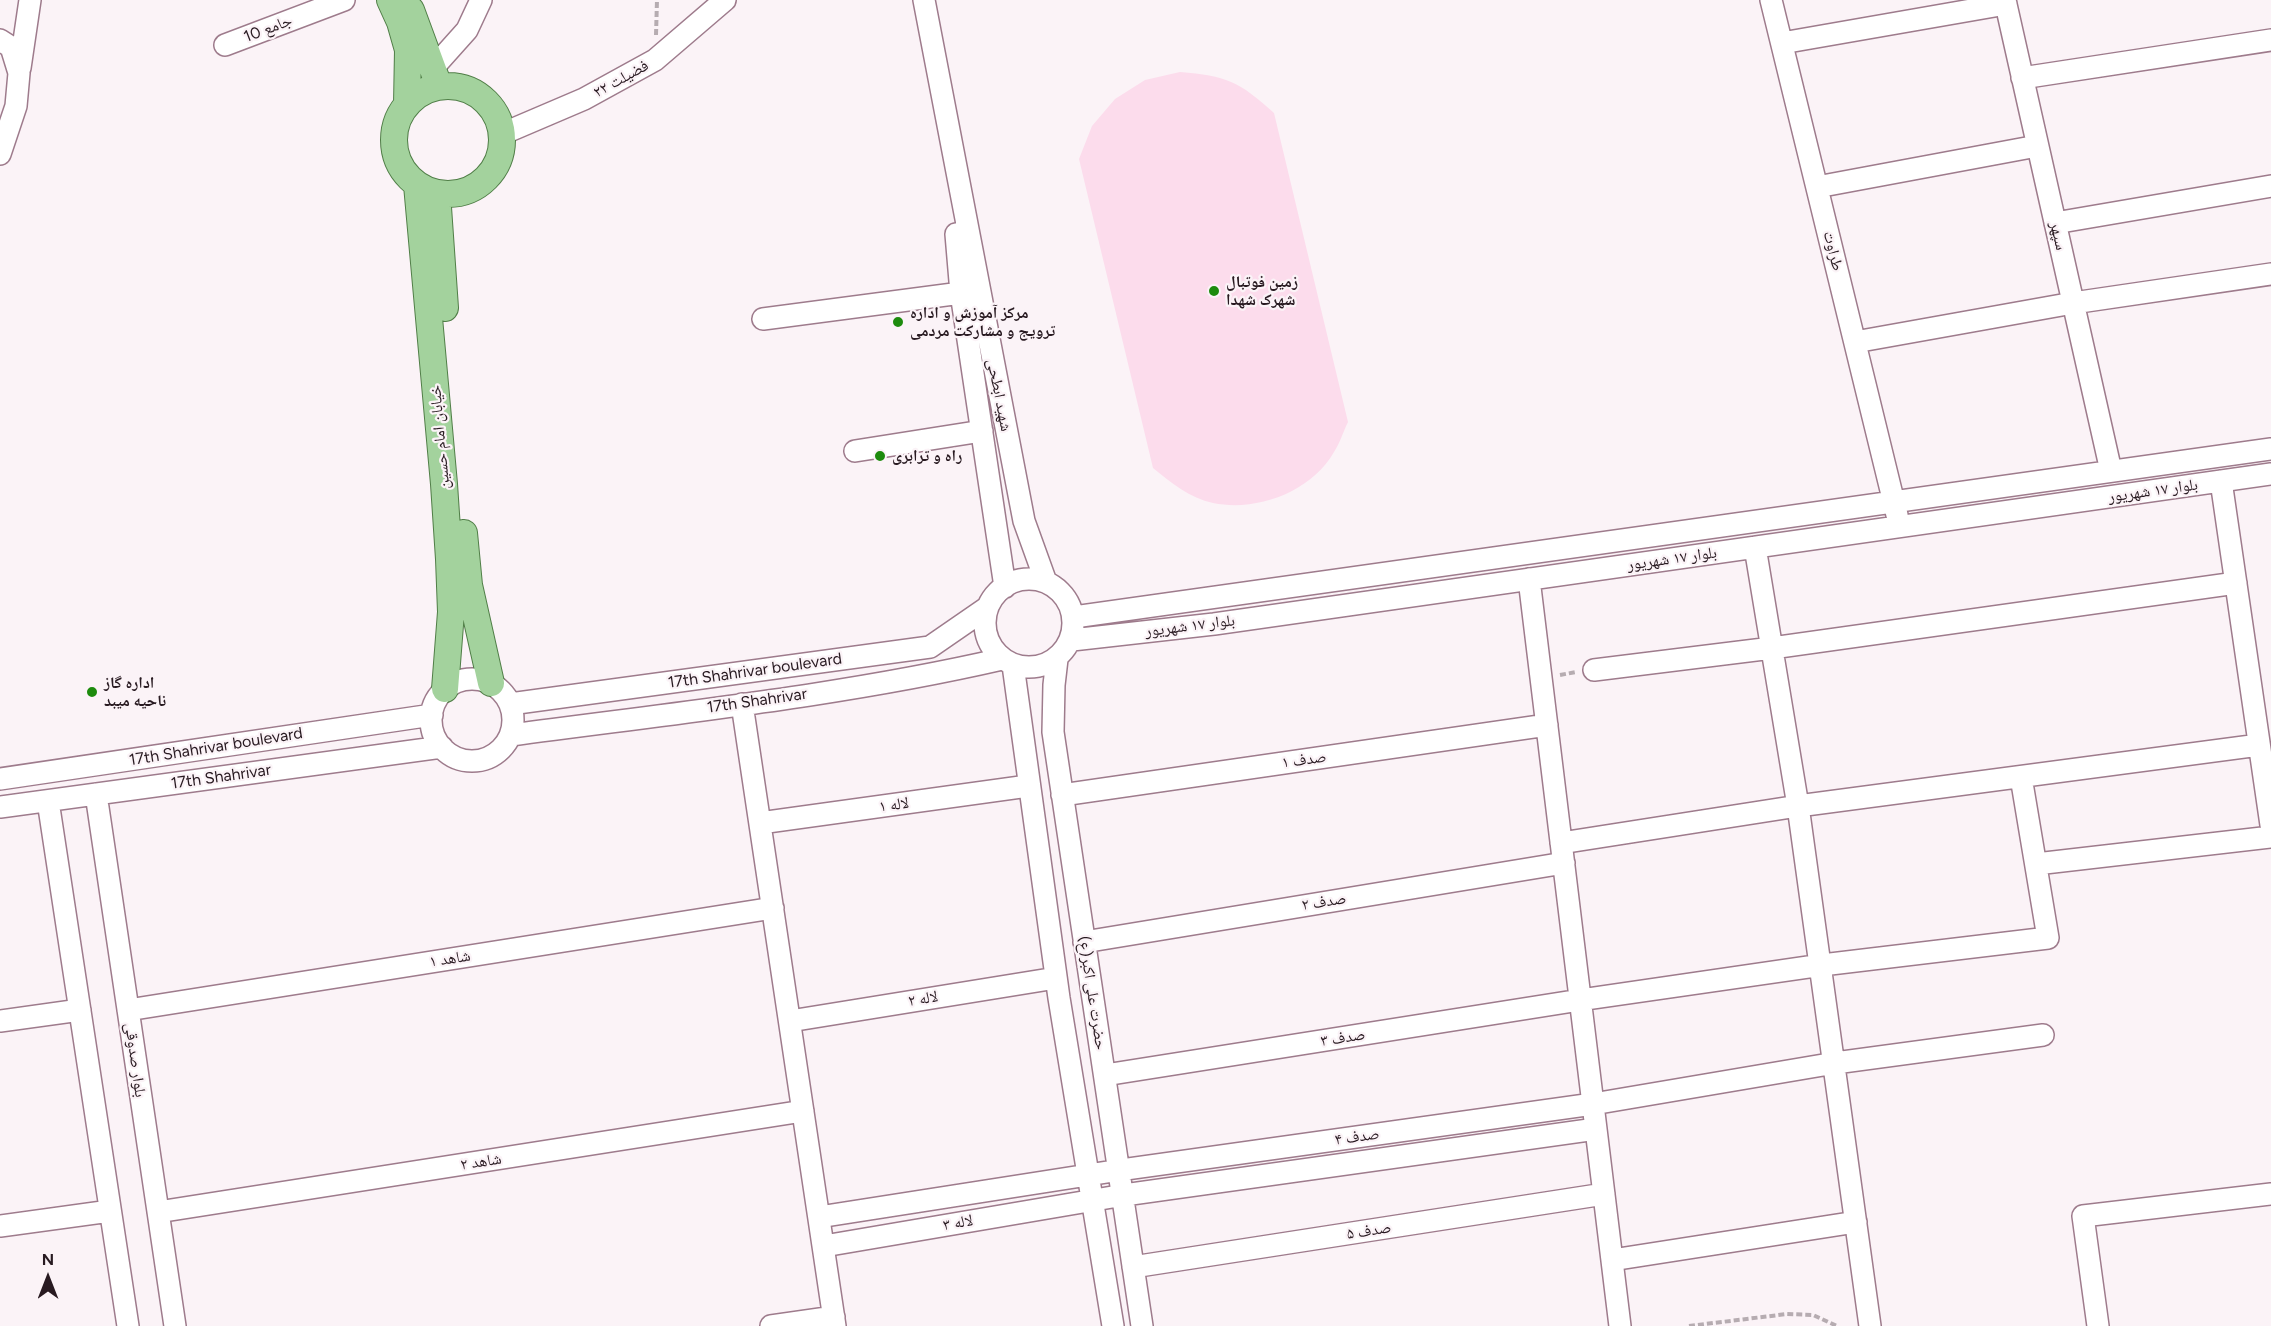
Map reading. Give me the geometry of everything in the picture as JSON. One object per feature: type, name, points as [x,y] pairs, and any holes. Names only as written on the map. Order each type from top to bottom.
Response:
[{"type":"main road","points":[[390,0],[400,22],[408,50],[407,104]]},
{"type":"main road","points":[[407,0],[436,77],[481,97],[496,113],[502,134],[499,159],[485,180],[463,192],[427,189],[401,168],[394,147],[396,124],[407,104],[436,77]]},
{"type":"main road","name":"خیابان امام حسین","points":[[427,189],[451,392],[469,585],[490,683]]},
{"type":"main road","name":"خیابان امام حسین","points":[[427,189],[451,612],[445,690]]},
{"type":"street","points":[[0,154],[16,106],[30,0]]},
{"type":"street","name":"جامع 10","points":[[225,45],[344,0]]},
{"type":"street","points":[[436,77],[467,30],[481,0]]},
{"type":"street","name":"فضیلت ۲۲","points":[[502,134],[584,99],[655,60],[725,0]]},
{"type":"street","name":"شهید ابطحی","points":[[924,0],[1024,521],[1046,582]]},
{"type":"street","name":"طراوت","points":[[1772,0],[1893,502],[1901,527]]},
{"type":"street","points":[[1782,43],[2005,2]]},
{"type":"street","name":"سپهر","points":[[2005,2],[2111,471]]},
{"type":"street","points":[[0,40],[11,47],[19,73]]},
{"type":"street","points":[[2022,78],[2271,40]]},
{"type":"street","points":[[1817,187],[2037,146]]},
{"type":"street","name":"شهید ابطحی","points":[[956,171],[956,225],[961,292],[1005,587]]},
{"type":"street","points":[[2055,223],[2271,186]]},
{"type":"street","points":[[1855,342],[2073,303],[2271,274]]},
{"type":"street","points":[[763,319],[961,292]]},
{"type":"street","points":[[855,452],[982,431]]},
{"type":"street","name":"بلوار ۱۷ شهریور","points":[[1074,617],[2271,449]]},
{"type":"street","name":"بلوار ۱۷ شهریور","points":[[1072,640],[1214,624],[2271,474]]},
{"type":"street","points":[[2221,481],[2271,825]]},
{"type":"street","points":[[1755,547],[1822,965],[1870,1326]]},
{"type":"street","points":[[1023,579],[1046,582],[1065,596],[1074,617],[1072,640],[1057,659],[1036,668],[1007,662],[990,644],[984,626],[988,607],[1002,588],[1023,579]]},
{"type":"street","points":[[1529,579],[1620,1326]]},
{"type":"street","points":[[1594,670],[1772,648],[2236,583]]},
{"type":"street","name":"17th Shahrivar boulevard","points":[[510,704],[930,647],[988,607]]},
{"type":"street","name":"حضرت علی اکبر(ع)","points":[[1057,659],[1053,732],[1142,1326]]},
{"type":"street","name":"17th Shahrivar","points":[[511,735],[742,704],[1007,662]]},
{"type":"street","name":"حضرت علی اکبر(ع)","points":[[1007,662],[1113,1326]]},
{"type":"street","points":[[477,679],[490,683],[502,691],[510,704],[514,722],[511,735],[495,754],[480,760],[455,757],[442,747],[432,729],[432,715],[436,701],[445,690],[463,680],[477,679]]},
{"type":"street","points":[[742,704],[835,1321],[771,1326]]},
{"type":"street","name":"17th Shahrivar boulevard","points":[[0,779],[432,715]]},
{"type":"street","name":"صدف ۱","points":[[1062,795],[1547,725]]},
{"type":"street","name":"صدف ۲","points":[[1084,942],[1562,853],[1798,806],[2259,745]]},
{"type":"street","name":"17th Shahrivar","points":[[0,807],[442,747]]},
{"type":"street","points":[[2021,777],[2036,864],[2271,837]]},
{"type":"street","name":"لاله ۱","points":[[760,824],[1028,786]]},
{"type":"street","name":"بلوار صدوقی","points":[[96,794],[175,1326]]},
{"type":"street","points":[[48,801],[128,1326]]},
{"type":"street","points":[[1036,838],[1068,833]]},
{"type":"street","name":"صدف ۳","points":[[1104,1075],[1581,1000],[1822,965],[2048,938],[2036,864]]},
{"type":"street","name":"شاهد ۱","points":[[128,1010],[773,908]]},
{"type":"street","name":"لاله ۲","points":[[790,1021],[1056,978]]},
{"type":"street","points":[[0,1021],[80,1010]]},
{"type":"street","name":"صدف ۴","points":[[1088,1176],[1593,1104],[1835,1063],[2043,1035]]},
{"type":"street","name":"شاهد ۲","points":[[158,1212],[803,1111]]},
{"type":"street","name":"صدف ۴","points":[[1092,1201],[1596,1129]]},
{"type":"street","name":"لاله ۳","points":[[819,1217],[1088,1176]]},
{"type":"street","name":"صدف ۵","points":[[1133,1267],[1604,1194]]},
{"type":"street","points":[[2098,1326],[2083,1216],[2271,1194]]},
{"type":"street","name":"لاله ۳","points":[[824,1246],[1092,1201]]},
{"type":"street","points":[[0,1226],[110,1211]]},
{"type":"street","points":[[1612,1260],[1856,1222]]},
{"type":"path","points":[[655,60],[657,0]]},
{"type":"path","points":[[1541,677],[1594,670]]},
{"type":"path","points":[[1689,1326],[1787,1314],[1813,1315],[1837,1326]]},
{"type":"shaded area","name":"زمین فوتبال شهرک شهدا","points":[[1180,72],[1221,78],[1231,82],[1251,94],[1274,113],[1348,422],[1334,452],[1312,478],[1281,496],[1265,501],[1230,505],[1205,501],[1181,489],[1153,468],[1079,159],[1092,126],[1115,99],[1145,80]]},
{"type":"place","name":"زمین فوتبال شهرک شهدا","points":[[1214,291]]},
{"type":"place","name":"مرکز آموزش و اداره ترویج و مشارکت مردمی","points":[[898,322]]},
{"type":"place","name":"راه و ترابری","points":[[880,456]]},
{"type":"place","name":"اداره گاز ناحیه میبد","points":[[92,692]]}]
